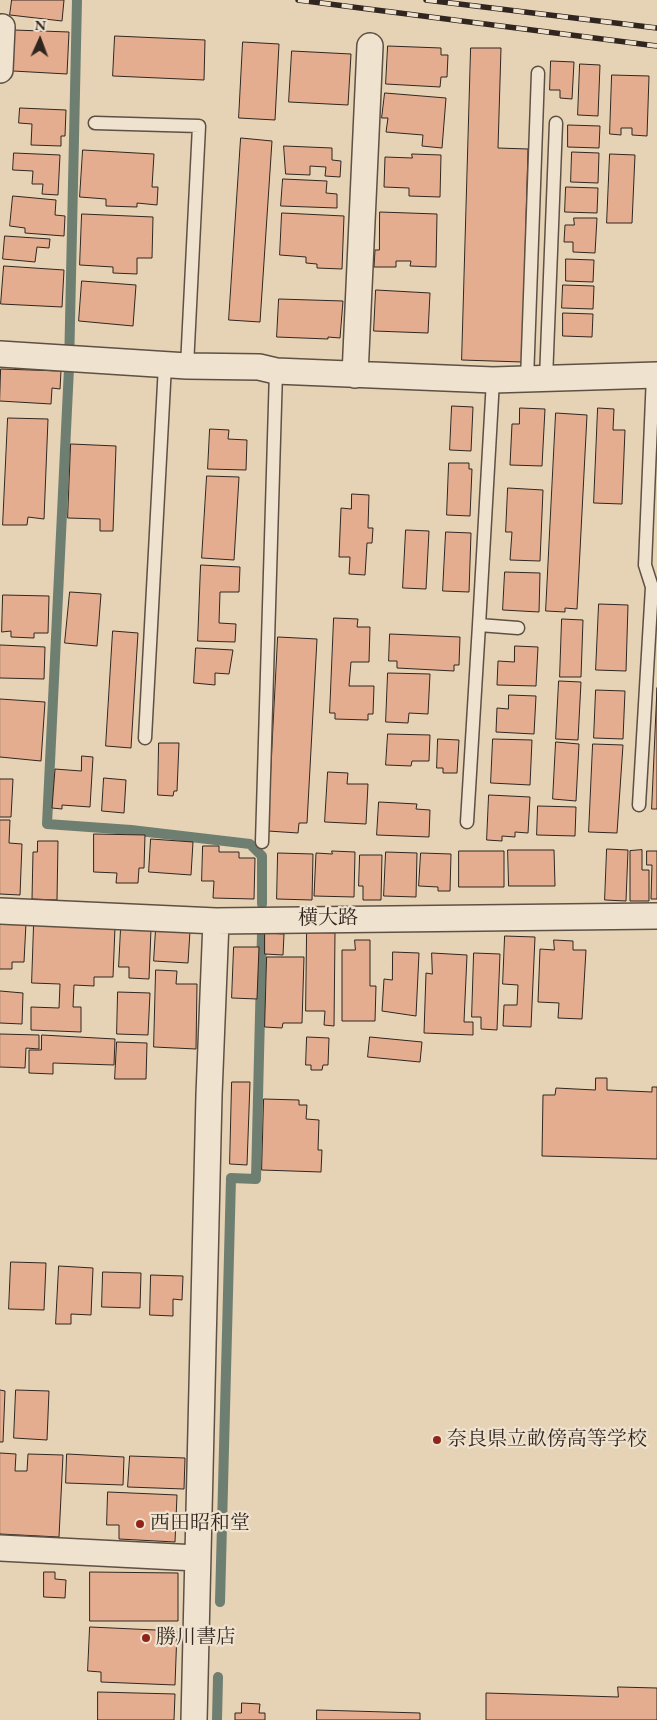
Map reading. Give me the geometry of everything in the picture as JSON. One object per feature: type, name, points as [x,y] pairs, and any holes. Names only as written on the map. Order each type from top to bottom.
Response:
[{"type":"street","points":[[0,70],[2,27]]},
{"type":"street","points":[[355,375],[370,46]]},
{"type":"street","points":[[0,354],[176,366],[259,367],[276,372],[494,380],[655,375]]},
{"type":"street","name":"横大路","points":[[0,911],[216,921],[657,916]]},
{"type":"street","points":[[194,1720],[208,1115],[216,921]]},
{"type":"street","points":[[0,1548],[197,1558]]},
{"type":"lane","points":[[537,379],[538,73]]},
{"type":"lane","points":[[95,123],[198,126],[145,738]]},
{"type":"lane","points":[[537,379],[556,123]]},
{"type":"lane","points":[[262,842],[276,372]]},
{"type":"lane","points":[[638,805],[652,587],[645,565],[655,375]]},
{"type":"lane","points":[[468,822],[494,380]]},
{"type":"lane","points":[[479,625],[518,628]]},
{"type":"building","points":[[12,0],[64,0],[62,21],[10,15]]},
{"type":"building","points":[[14,30],[69,32],[67,74],[13,71]]},
{"type":"building","points":[[115,36],[205,40],[204,80],[113,76]]},
{"type":"building","points":[[243,42],[279,44],[275,120],[239,118]]},
{"type":"building","points":[[388,46],[441,48],[441,55],[448,55],[447,77],[441,77],[440,87],[386,84]]},
{"type":"building","points":[[471,48],[501,48],[498,148],[528,149],[522,362],[462,360]]},
{"type":"building","points":[[292,51],[351,54],[348,105],[289,102]]},
{"type":"building","points":[[551,61],[574,62],[572,99],[560,98],[560,90],[550,90]]},
{"type":"building","points":[[580,64],[600,65],[598,116],[578,115]]},
{"type":"building","points":[[612,75],[649,76],[647,136],[632,135],[632,128],[621,128],[621,135],[610,134]]},
{"type":"building","points":[[385,93],[446,98],[442,148],[422,146],[423,135],[386,132],[388,118],[382,118]]},
{"type":"building","points":[[20,108],[66,110],[65,136],[61,136],[61,146],[31,145],[32,124],[19,123]]},
{"type":"building","points":[[568,125],[600,126],[599,148],[568,147]]},
{"type":"building","points":[[241,138],[272,141],[260,322],[229,320]]},
{"type":"building","points":[[284,146],[332,148],[332,160],[341,161],[340,177],[325,176],[326,167],[310,166],[310,175],[286,174]]},
{"type":"building","points":[[83,150],[154,154],[152,187],[158,187],[157,205],[137,203],[137,207],[106,206],[106,199],[80,197]]},
{"type":"building","points":[[572,152],[599,153],[598,183],[571,182]]},
{"type":"building","points":[[14,153],[60,155],[58,195],[42,194],[43,184],[32,184],[33,171],[13,170]]},
{"type":"building","points":[[412,154],[441,155],[440,197],[409,196],[409,188],[384,187],[385,157],[412,158]]},
{"type":"building","points":[[610,154],[635,155],[632,223],[607,223]]},
{"type":"building","points":[[283,179],[327,181],[326,193],[337,194],[337,208],[281,206]]},
{"type":"building","points":[[566,187],[598,188],[597,213],[565,212]]},
{"type":"building","points":[[13,196],[56,200],[55,215],[65,216],[64,236],[25,233],[25,228],[10,226]]},
{"type":"building","points":[[380,212],[437,214],[436,267],[410,266],[411,261],[396,261],[396,267],[374,267],[375,250],[379,250]]},
{"type":"building","points":[[282,213],[344,216],[342,269],[317,268],[317,264],[306,263],[306,257],[280,255]]},
{"type":"building","points":[[82,214],[153,217],[152,258],[137,258],[137,274],[113,273],[113,267],[80,265]]},
{"type":"building","points":[[574,218],[597,218],[595,253],[573,252],[573,242],[564,242],[565,225],[574,225]]},
{"type":"building","points":[[5,236],[50,239],[49,248],[37,247],[35,262],[3,259]]},
{"type":"building","points":[[566,259],[594,260],[593,282],[566,281]]},
{"type":"building","points":[[4,266],[64,270],[62,307],[1,304]]},
{"type":"building","points":[[82,281],[136,285],[133,326],[79,321]]},
{"type":"building","points":[[563,285],[594,286],[593,309],[562,308]]},
{"type":"building","points":[[376,290],[430,293],[428,333],[374,331]]},
{"type":"building","points":[[279,299],[343,301],[340,338],[277,337]]},
{"type":"building","points":[[563,313],[593,314],[592,337],[563,336]]},
{"type":"building","points":[[1,369],[61,371],[60,389],[52,388],[51,404],[0,401]]},
{"type":"building","points":[[452,406],[473,407],[471,451],[450,450]]},
{"type":"building","points":[[520,408],[545,409],[542,466],[510,465],[512,424],[519,424]]},
{"type":"building","points":[[598,408],[614,409],[613,430],[625,430],[622,504],[594,503]]},
{"type":"building","points":[[556,413],[587,415],[577,609],[565,608],[565,612],[546,611]]},
{"type":"building","points":[[8,418],[48,419],[44,519],[28,517],[27,525],[3,525]]},
{"type":"building","points":[[210,429],[229,430],[228,439],[247,440],[246,470],[208,469]]},
{"type":"building","points":[[71,444],[116,446],[113,531],[100,531],[100,519],[68,518]]},
{"type":"building","points":[[449,463],[469,463],[469,469],[472,469],[470,516],[447,515]]},
{"type":"building","points":[[207,476],[239,477],[234,560],[202,558]]},
{"type":"building","points":[[508,488],[543,490],[540,561],[510,560],[512,532],[506,532]]},
{"type":"building","points":[[352,494],[369,495],[368,528],[373,528],[372,543],[367,543],[365,575],[349,574],[350,557],[339,557],[341,508],[351,509]]},
{"type":"building","points":[[406,530],[429,531],[426,589],[403,588]]},
{"type":"building","points":[[446,532],[471,533],[469,592],[443,591]]},
{"type":"building","points":[[201,565],[240,567],[239,592],[220,592],[219,623],[236,624],[235,642],[198,641]]},
{"type":"building","points":[[505,572],[540,573],[539,612],[503,610]]},
{"type":"building","points":[[70,592],[101,594],[97,646],[65,643]]},
{"type":"building","points":[[3,595],[49,596],[48,633],[34,633],[34,638],[11,637],[11,631],[2,632]]},
{"type":"building","points":[[599,604],[628,605],[626,671],[596,670]]},
{"type":"building","points":[[334,618],[358,619],[357,627],[370,627],[369,662],[351,662],[349,686],[374,686],[373,714],[368,714],[368,720],[335,719],[335,713],[330,713]]},
{"type":"building","points":[[562,619],[583,620],[581,677],[560,677]]},
{"type":"building","points":[[113,631],[138,633],[131,748],[106,746]]},
{"type":"building","points":[[390,634],[460,637],[459,665],[454,665],[454,671],[397,668],[397,661],[389,661]]},
{"type":"building","points":[[278,637],[317,639],[307,823],[299,823],[298,833],[268,831]]},
{"type":"building","points":[[0,645],[45,647],[44,679],[0,678]]},
{"type":"building","points":[[515,646],[538,647],[536,686],[497,685],[498,661],[514,662]]},
{"type":"building","points":[[196,648],[233,650],[229,674],[215,673],[215,685],[194,683]]},
{"type":"building","points":[[388,673],[430,674],[428,714],[409,713],[408,723],[386,722]]},
{"type":"building","points":[[559,681],[581,682],[578,740],[556,739]]},
{"type":"building","points":[[657,688],[657,809],[652,809]]},
{"type":"building","points":[[596,690],[625,691],[623,739],[594,738]]},
{"type":"building","points":[[509,695],[536,696],[534,734],[496,732],[497,708],[508,709]]},
{"type":"building","points":[[0,699],[45,702],[41,761],[0,757]]},
{"type":"building","points":[[388,734],[430,735],[429,761],[412,761],[411,766],[386,765]]},
{"type":"building","points":[[438,739],[459,740],[457,773],[443,773],[443,768],[437,768]]},
{"type":"building","points":[[493,739],[532,740],[530,785],[491,783]]},
{"type":"building","points":[[556,742],[579,744],[576,801],[553,799]]},
{"type":"building","points":[[159,743],[179,743],[177,791],[174,791],[173,796],[158,795]]},
{"type":"building","points":[[593,744],[623,745],[617,833],[589,832]]},
{"type":"building","points":[[82,756],[93,757],[90,807],[62,805],[62,809],[52,808],[55,769],[81,771]]},
{"type":"building","points":[[328,772],[348,773],[347,784],[368,784],[366,824],[325,822]]},
{"type":"building","points":[[104,778],[126,780],[124,813],[102,811]]},
{"type":"building","points":[[0,779],[13,779],[11,817],[0,817]]},
{"type":"building","points":[[489,795],[530,797],[528,833],[515,832],[515,837],[502,836],[502,841],[487,840]]},
{"type":"building","points":[[379,802],[417,804],[416,809],[430,810],[429,837],[377,835]]},
{"type":"building","points":[[538,806],[576,807],[575,836],[537,835]]},
{"type":"building","points":[[0,820],[10,820],[9,843],[22,844],[20,895],[0,894]]},
{"type":"building","points":[[94,834],[145,835],[144,868],[139,868],[138,883],[116,883],[117,873],[94,872]]},
{"type":"building","points":[[151,839],[193,842],[191,875],[149,872]]},
{"type":"building","points":[[38,841],[58,841],[57,900],[32,899],[33,852],[37,852]]},
{"type":"building","points":[[203,846],[219,846],[219,852],[239,852],[239,858],[255,858],[254,899],[213,898],[214,881],[202,881]]},
{"type":"building","points":[[607,849],[628,850],[626,901],[605,900]]},
{"type":"building","points":[[508,850],[554,850],[555,886],[509,886]]},
{"type":"building","points":[[642,850],[642,870],[649,870],[649,901],[630,901],[630,851]]},
{"type":"building","points":[[332,851],[355,852],[354,897],[314,896],[316,853],[332,854]]},
{"type":"building","points":[[459,851],[504,851],[504,887],[459,887]]},
{"type":"building","points":[[647,851],[657,851],[657,899],[651,899],[652,865],[647,865]]},
{"type":"building","points":[[386,852],[417,853],[416,897],[384,896]]},
{"type":"building","points":[[278,853],[313,854],[312,900],[277,899]]},
{"type":"building","points":[[421,853],[451,854],[450,891],[438,891],[438,887],[419,886]]},
{"type":"building","points":[[360,855],[382,855],[381,900],[363,900],[363,886],[359,886]]},
{"type":"building","points":[[0,922],[26,923],[24,962],[12,962],[12,969],[0,969]]},
{"type":"building","points":[[34,924],[115,927],[113,977],[94,977],[94,986],[74,985],[73,1007],[81,1007],[81,1032],[31,1030],[31,1007],[59,1008],[60,984],[32,983]]},
{"type":"building","points":[[121,928],[151,929],[149,979],[129,978],[129,967],[119,967]]},
{"type":"building","points":[[156,929],[190,931],[188,963],[154,961]]},
{"type":"building","points":[[307,932],[335,933],[334,1026],[324,1025],[325,1011],[306,1011]]},
{"type":"building","points":[[265,933],[284,934],[283,955],[265,954]]},
{"type":"building","points":[[505,936],[535,937],[531,1027],[503,1026],[504,1005],[517,1005],[518,985],[503,984]]},
{"type":"building","points":[[355,940],[370,940],[370,986],[376,986],[375,1021],[342,1021],[342,950],[355,950]]},
{"type":"building","points":[[554,940],[573,941],[573,950],[586,950],[582,1019],[558,1018],[559,1003],[538,1002],[540,949],[554,950]]},
{"type":"building","points":[[234,947],[259,947],[257,999],[232,998]]},
{"type":"building","points":[[393,952],[419,953],[416,1016],[382,1011],[384,979],[392,980]]},
{"type":"building","points":[[432,953],[467,955],[464,1022],[473,1022],[473,1035],[424,1033],[426,973],[432,974]]},
{"type":"building","points":[[474,953],[500,954],[497,1030],[481,1029],[481,1017],[472,1017]]},
{"type":"building","points":[[267,957],[304,957],[302,1023],[283,1023],[282,1028],[265,1027]]},
{"type":"building","points":[[156,970],[177,971],[176,984],[197,984],[196,1049],[154,1047]]},
{"type":"building","points":[[0,991],[23,993],[22,1024],[0,1023]]},
{"type":"building","points":[[118,992],[150,993],[148,1035],[117,1034]]},
{"type":"building","points":[[0,1034],[39,1035],[39,1049],[26,1048],[25,1068],[0,1067]]},
{"type":"building","points":[[42,1035],[115,1039],[114,1065],[53,1063],[53,1074],[29,1073],[29,1050],[41,1050]]},
{"type":"building","points":[[307,1037],[329,1038],[328,1065],[323,1065],[322,1070],[311,1070],[311,1065],[306,1065]]},
{"type":"building","points":[[370,1037],[422,1042],[420,1062],[368,1057]]},
{"type":"building","points":[[117,1042],[147,1043],[146,1079],[115,1079]]},
{"type":"building","points":[[596,1078],[607,1078],[607,1090],[652,1092],[652,1087],[657,1087],[657,1159],[542,1156],[543,1095],[555,1095],[556,1088],[595,1090]]},
{"type":"building","points":[[232,1082],[250,1082],[247,1165],[230,1164]]},
{"type":"building","points":[[264,1099],[299,1100],[299,1105],[307,1105],[306,1119],[319,1120],[318,1150],[322,1150],[321,1172],[262,1170]]},
{"type":"building","points":[[11,1262],[46,1263],[44,1310],[9,1309]]},
{"type":"building","points":[[59,1266],[93,1268],[91,1315],[71,1314],[71,1324],[56,1324]]},
{"type":"building","points":[[103,1272],[141,1273],[140,1308],[102,1307]]},
{"type":"building","points":[[151,1275],[183,1276],[182,1300],[173,1299],[173,1316],[150,1315]]},
{"type":"building","points":[[0,1390],[5,1391],[3,1442],[0,1442]]},
{"type":"building","points":[[16,1390],[49,1391],[47,1440],[14,1438]]},
{"type":"building","points":[[0,1453],[16,1454],[15,1471],[27,1471],[28,1454],[63,1455],[59,1537],[0,1534]]},
{"type":"building","points":[[67,1454],[124,1457],[123,1485],[66,1483]]},
{"type":"building","points":[[130,1456],[185,1458],[184,1489],[128,1487]]},
{"type":"building","points":[[108,1492],[177,1495],[175,1542],[119,1539],[119,1525],[107,1525]]},
{"type":"building","points":[[44,1572],[55,1572],[55,1579],[66,1580],[65,1598],[44,1597]]},
{"type":"building","points":[[90,1572],[178,1573],[178,1621],[90,1621]]},
{"type":"building","points":[[90,1627],[177,1631],[175,1685],[101,1682],[101,1672],[88,1671]]},
{"type":"building","points":[[618,1687],[657,1688],[657,1720],[486,1720],[486,1693],[618,1697]]},
{"type":"building","points":[[98,1692],[175,1694],[174,1720],[98,1720]]},
{"type":"building","points":[[242,1703],[260,1704],[259,1713],[265,1713],[265,1720],[235,1720],[235,1713],[241,1713]]},
{"type":"building","points":[[317,1710],[420,1713],[420,1720],[317,1720]]},
{"type":"waterway","points":[[77,0],[69,368],[47,824],[131,830],[250,844],[262,856],[262,904]]},
{"type":"waterway","points":[[220,1602],[231,1178],[256,1179],[262,933]]},
{"type":"waterway","points":[[217,1720],[218,1677]]},
{"type":"railway","points":[[298,0],[657,46]]},
{"type":"railway","points":[[426,0],[657,28]]},
{"type":"place","name":"奈良県立畝傍高等学校","points":[[437,1440]]},
{"type":"place","name":"西田昭和堂","points":[[140,1524]]},
{"type":"place","name":"勝川書店","points":[[146,1638]]}]
